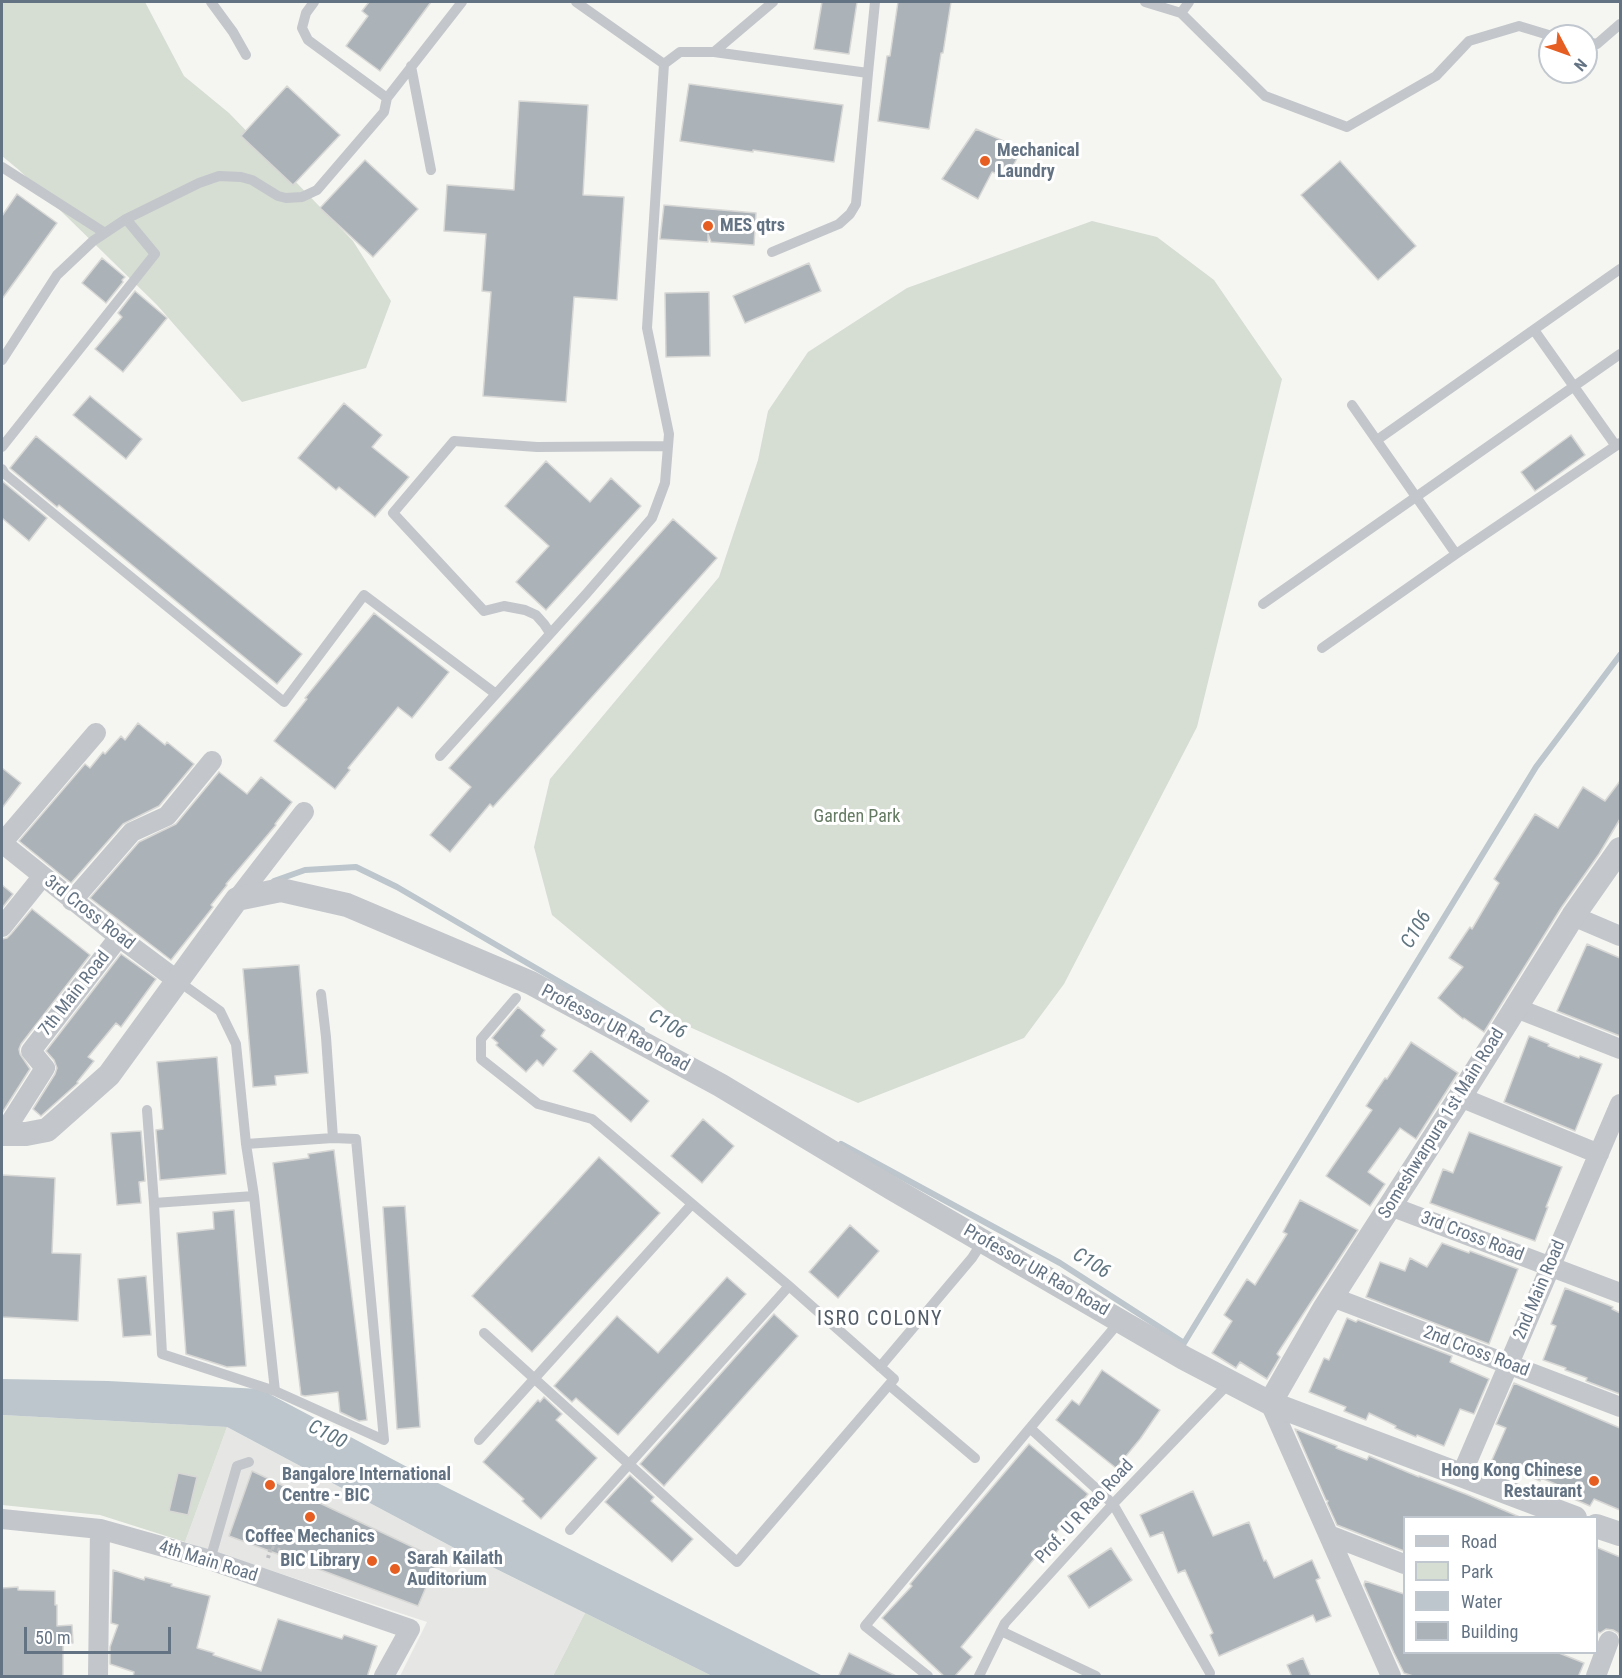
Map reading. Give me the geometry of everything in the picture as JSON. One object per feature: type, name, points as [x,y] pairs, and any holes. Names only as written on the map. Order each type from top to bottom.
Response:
[{"type":"street","points":[[2,843],[96,733]]},
{"type":"street","points":[[72,901],[132,832],[167,816],[212,761]]},
{"type":"street","points":[[2,1134],[26,1134],[47,1130],[109,1075],[237,899],[304,812]]},
{"type":"street","name":"3rd Cross Road","points":[[2,843],[72,901],[178,981]]},
{"type":"street","name":"Someshwarpura 1st Main Road","points":[[1270,1403],[1332,1297],[1573,916],[1620,849]]},
{"type":"street","points":[[2,927],[42,877]]},
{"type":"street","name":"Professor UR Rao Road","points":[[237,899],[281,890],[347,905],[531,983],[720,1085],[1120,1321],[1270,1403],[1570,1516]]},
{"type":"street","points":[[1573,916],[1620,936]]},
{"type":"street","name":"7th Main Road","points":[[2,1134],[45,1068],[31,1051],[118,937]]},
{"type":"street","points":[[1516,1008],[1620,1049]]},
{"type":"street","points":[[1460,1097],[1599,1154]]},
{"type":"street","name":"2nd Main Road","points":[[1461,1476],[1620,1104]]},
{"type":"street","name":"3rd Cross Road","points":[[1390,1206],[1620,1293]]},
{"type":"street","name":"2nd Cross Road","points":[[1332,1297],[1620,1407]]},
{"type":"street","points":[[1270,1403],[1391,1677]]},
{"type":"street","name":"4th Main Road","points":[[2,1519],[100,1529],[210,1560],[410,1629],[384,1677]]},
{"type":"street","points":[[1598,1527],[1620,1534]]},
{"type":"street","points":[[100,1529],[103,1675]]},
{"type":"street","points":[[1329,1535],[1403,1564]]},
{"type":"street","points":[[1596,1677],[1609,1640]]},
{"type":"lane","points":[[211,2],[233,32],[246,55]]},
{"type":"lane","points":[[314,2],[306,14],[302,28],[308,40],[387,98]]},
{"type":"lane","points":[[2,360],[57,275],[93,241],[126,219],[199,183],[219,176],[252,180],[278,196],[286,198],[294,199],[317,190],[384,112],[387,98],[462,2]]},
{"type":"lane","points":[[576,2],[664,64]]},
{"type":"lane","points":[[714,52],[773,2]]},
{"type":"lane","points":[[772,252],[838,224],[850,214],[856,204],[875,2]]},
{"type":"lane","points":[[1144,2],[1181,13],[1265,96],[1347,127],[1437,76],[1469,40],[1519,26],[1538,32]]},
{"type":"lane","points":[[1181,13],[1190,2]]},
{"type":"lane","points":[[1598,44],[1620,24]]},
{"type":"lane","points":[[440,756],[652,518],[665,483],[669,434],[647,328],[664,64],[680,52],[714,52],[868,73]]},
{"type":"lane","points":[[411,66],[431,170]]},
{"type":"lane","points":[[2,167],[105,233]]},
{"type":"lane","points":[[2,447],[155,254],[126,219]]},
{"type":"lane","points":[[1377,440],[1620,269]]},
{"type":"lane","points":[[1322,648],[1618,445],[1534,330]]},
{"type":"lane","points":[[1263,604],[1620,354]]},
{"type":"lane","points":[[1352,405],[1456,554]]},
{"type":"lane","points":[[550,633],[536,615],[525,610],[504,606],[484,611],[393,513],[454,441],[537,447],[668,446]]},
{"type":"lane","points":[[2,469],[5,474],[284,702],[364,595],[496,694]]},
{"type":"lane","points":[[178,981],[220,1011],[236,1044],[275,1391]]},
{"type":"lane","points":[[321,994],[333,1138]]},
{"type":"lane","points":[[484,1333],[737,1562],[894,1380],[789,1286],[591,1119],[538,1104],[481,1059],[481,1039],[516,998]]},
{"type":"lane","points":[[147,1110],[162,1354],[275,1391],[384,1440],[357,1140],[333,1138],[246,1144]]},
{"type":"lane","points":[[154,1203],[254,1196]]},
{"type":"lane","points":[[479,1440],[692,1204]]},
{"type":"lane","points":[[880,1367],[972,1258],[983,1241]]},
{"type":"lane","points":[[570,1530],[789,1286]]},
{"type":"lane","points":[[928,1677],[866,1626],[1120,1321]]},
{"type":"lane","name":"Prof. U R Rao Road","points":[[979,1677],[1005,1623],[1113,1504],[1231,1381]]},
{"type":"lane","points":[[889,1385],[975,1458]]},
{"type":"lane","points":[[1030,1428],[1113,1504],[1210,1673]]},
{"type":"lane","points":[[210,1560],[237,1466],[249,1462]]},
{"type":"lane","points":[[1001,1631],[1096,1677]]},
{"type":"path","points":[[268,1558],[271,1547],[328,1566]]},
{"type":"shaded area","name":"Bangalore International Centre - BIC","points":[[227,1427],[460,1551],[585,1613],[553,1676],[400,1676],[427,1622],[185,1542]]},
{"type":"green space","points":[[2,2],[145,2],[184,76],[229,113],[353,241],[391,301],[366,368],[242,402],[157,305],[2,156]]},
{"type":"green space","name":"Garden Park","points":[[1092,221],[1157,237],[1214,280],[1282,379],[1197,727],[1064,984],[1024,1038],[858,1103],[683,1024],[552,915],[534,847],[550,779],[719,577],[758,460],[768,411],[808,352],[907,288]]},
{"type":"green space","points":[[2,1415],[227,1427],[185,1542],[100,1515],[2,1505]]},
{"type":"green space","points":[[585,1613],[712,1676],[553,1676]]},
{"type":"water","name":"C100","points":[[2,1379],[108,1381],[260,1389],[426,1477],[823,1676],[712,1676],[460,1551],[227,1427],[2,1415]]},
{"type":"building","points":[[369,2],[431,2],[380,71],[346,46],[368,16],[362,11]]},
{"type":"building","points":[[822,2],[857,2],[849,54],[814,49]]},
{"type":"building","points":[[898,2],[951,2],[929,129],[878,121],[887,56],[890,56]]},
{"type":"building","points":[[689,84],[843,105],[834,162],[680,141]]},
{"type":"building","points":[[287,86],[340,135],[293,185],[241,136]]},
{"type":"building","points":[[519,101],[588,105],[583,195],[624,197],[617,300],[574,297],[566,402],[483,396],[491,292],[482,291],[486,234],[444,231],[447,185],[514,190]]},
{"type":"building","name":"Mechanical Laundry","points":[[976,129],[1022,149],[1007,177],[992,172],[978,199],[942,179]]},
{"type":"building","points":[[365,160],[418,209],[373,257],[320,208]]},
{"type":"building","points":[[1340,161],[1416,246],[1378,280],[1301,195]]},
{"type":"building","points":[[17,194],[57,223],[2,299],[2,216]]},
{"type":"building","name":"MES qtrs","points":[[664,205],[756,213],[754,245],[711,242],[708,234],[708,242],[660,239]]},
{"type":"building","points":[[102,258],[125,277],[106,303],[82,283]]},
{"type":"building","points":[[809,263],[821,291],[745,323],[733,296]]},
{"type":"building","points":[[135,291],[167,318],[123,372],[95,349],[122,317],[118,313]]},
{"type":"building","points":[[709,292],[710,356],[666,357],[665,293]]},
{"type":"building","points":[[90,396],[142,439],[126,459],[73,415]]},
{"type":"building","points":[[344,403],[382,435],[372,447],[409,477],[375,517],[339,487],[336,490],[298,458]]},
{"type":"building","points":[[1571,435],[1585,455],[1535,491],[1521,472]]},
{"type":"building","points":[[36,436],[302,654],[277,684],[59,505],[57,507],[10,468]]},
{"type":"building","points":[[546,461],[590,502],[611,478],[641,506],[546,610],[516,582],[549,546],[505,506]]},
{"type":"building","points":[[2,481],[47,518],[29,541],[2,518]]},
{"type":"building","points":[[673,519],[717,558],[493,807],[490,804],[450,852],[430,835],[471,787],[449,768]]},
{"type":"building","points":[[374,613],[449,672],[412,718],[398,707],[348,768],[350,770],[335,789],[274,741],[307,699],[305,698]]},
{"type":"building","points":[[138,723],[165,745],[167,742],[194,764],[159,806],[123,824],[71,883],[19,841],[85,764],[90,768],[121,736],[125,740]]},
{"type":"building","points":[[2,768],[21,783],[2,808]]},
{"type":"building","points":[[219,772],[247,794],[261,777],[292,802],[276,825],[226,884],[211,905],[213,907],[171,960],[90,898],[139,842],[176,824]]},
{"type":"building","points":[[1620,781],[1620,819],[1599,854],[1561,908],[1484,1032],[1463,1019],[1438,998],[1463,967],[1449,958],[1470,927],[1472,929],[1499,883],[1494,879],[1535,814],[1558,828],[1583,787],[1605,801]]},
{"type":"building","points":[[2,885],[13,894],[2,908]]},
{"type":"building","points":[[32,909],[90,955],[21,1044],[20,1054],[30,1069],[2,1113],[2,939],[7,938]]},
{"type":"building","points":[[1587,944],[1620,958],[1620,1036],[1557,1011]]},
{"type":"building","points":[[121,954],[156,979],[121,1027],[116,1023],[88,1057],[94,1061],[78,1083],[41,1116],[33,1109],[57,1068],[54,1060],[46,1051]]},
{"type":"building","points":[[299,965],[308,1073],[275,1076],[276,1085],[253,1087],[243,969]]},
{"type":"building","points":[[518,1007],[545,1030],[541,1036],[557,1049],[543,1066],[537,1060],[526,1072],[496,1045],[498,1043],[492,1038]]},
{"type":"building","points":[[1529,1036],[1579,1058],[1580,1056],[1602,1064],[1575,1131],[1504,1102]]},
{"type":"building","points":[[1411,1042],[1458,1073],[1416,1139],[1400,1128],[1368,1172],[1385,1184],[1370,1206],[1326,1176],[1372,1110],[1366,1106]]},
{"type":"building","points":[[591,1051],[649,1101],[631,1122],[573,1071]]},
{"type":"building","points":[[217,1057],[226,1174],[160,1180],[156,1130],[163,1129],[157,1062]]},
{"type":"building","points":[[703,1119],[734,1146],[702,1183],[671,1156]]},
{"type":"building","points":[[141,1131],[145,1181],[139,1182],[141,1203],[117,1205],[111,1133]]},
{"type":"building","points":[[1469,1132],[1562,1167],[1535,1241],[1430,1203],[1443,1169],[1453,1173]]},
{"type":"building","points":[[334,1150],[367,1420],[359,1421],[340,1412],[338,1392],[301,1395],[273,1163],[309,1158],[308,1154]]},
{"type":"building","points":[[599,1157],[660,1213],[532,1352],[472,1296]]},
{"type":"building","points":[[2,1175],[55,1178],[52,1253],[81,1254],[78,1321],[2,1317]]},
{"type":"building","points":[[1300,1200],[1358,1230],[1277,1354],[1280,1357],[1267,1379],[1240,1362],[1236,1368],[1212,1353],[1232,1321],[1224,1315],[1247,1279],[1255,1285],[1287,1234],[1283,1232]]},
{"type":"building","points":[[405,1206],[420,1427],[397,1429],[383,1207]]},
{"type":"building","points":[[234,1210],[246,1366],[227,1367],[186,1354],[177,1233],[214,1229],[213,1212]]},
{"type":"building","points":[[850,1225],[879,1251],[838,1298],[809,1272]]},
{"type":"building","points":[[1442,1243],[1518,1269],[1489,1344],[1366,1297],[1380,1262],[1405,1271],[1410,1258],[1427,1267]]},
{"type":"building","points":[[146,1276],[151,1335],[123,1337],[118,1279]]},
{"type":"building","points":[[727,1277],[746,1294],[618,1435],[576,1398],[572,1402],[554,1386],[617,1316],[658,1353]]},
{"type":"building","points":[[1565,1288],[1613,1307],[1612,1309],[1620,1313],[1620,1394],[1586,1381],[1587,1378],[1565,1370],[1566,1368],[1543,1360],[1556,1326],[1551,1324]]},
{"type":"building","points":[[774,1314],[798,1336],[664,1486],[640,1464]]},
{"type":"building","points":[[1347,1318],[1356,1322],[1358,1320],[1452,1356],[1450,1362],[1489,1379],[1474,1414],[1460,1409],[1444,1446],[1395,1428],[1396,1426],[1369,1413],[1366,1420],[1344,1411],[1346,1407],[1309,1392],[1324,1358],[1329,1360]]},
{"type":"building","points":[[1102,1370],[1160,1410],[1116,1468],[1056,1420],[1072,1400],[1079,1405]]},
{"type":"building","points":[[1514,1383],[1620,1428],[1620,1510],[1594,1499],[1590,1506],[1567,1496],[1570,1490],[1541,1478],[1540,1481],[1514,1469],[1510,1478],[1488,1469],[1506,1428],[1496,1424]]},
{"type":"building","points":[[544,1397],[562,1414],[556,1420],[597,1458],[541,1519],[522,1501],[524,1499],[483,1462],[538,1400],[540,1402]]},
{"type":"building","points":[[1295,1429],[1337,1446],[1336,1448],[1367,1460],[1369,1456],[1517,1516],[1403,1516],[1403,1551],[1337,1525]]},
{"type":"building","points":[[1029,1444],[1088,1494],[961,1647],[972,1657],[954,1677],[945,1677],[882,1618],[912,1586],[910,1584]]},
{"type":"building","points":[[252,1471],[438,1559],[418,1606],[229,1536]]},
{"type":"building","points":[[178,1473],[197,1477],[188,1515],[169,1511]]},
{"type":"building","points":[[630,1475],[654,1497],[651,1501],[693,1539],[672,1562],[605,1502]]},
{"type":"building","points":[[1193,1491],[1213,1536],[1249,1522],[1264,1561],[1266,1560],[1274,1578],[1312,1560],[1320,1578],[1316,1580],[1331,1616],[1316,1622],[1313,1615],[1219,1656],[1210,1635],[1213,1633],[1185,1570],[1178,1573],[1163,1532],[1150,1537],[1140,1515]]},
{"type":"building","points":[[1111,1548],[1132,1580],[1089,1608],[1068,1576]]},
{"type":"building","points":[[1598,1548],[1620,1557],[1620,1638],[1613,1630],[1606,1629],[1598,1632]]},
{"type":"building","points":[[113,1570],[210,1596],[197,1648],[214,1653],[213,1655],[261,1671],[278,1619],[342,1639],[344,1635],[377,1646],[367,1677],[133,1677],[134,1672],[110,1664],[110,1647],[118,1625],[111,1623]]},
{"type":"building","points":[[1365,1581],[1403,1594],[1403,1654],[1562,1654],[1584,1663],[1578,1677],[1416,1677],[1404,1673],[1364,1585]]},
{"type":"building","points":[[18,1587],[18,1590],[55,1591],[57,1626],[72,1625],[73,1643],[63,1644],[63,1677],[2,1677],[2,1588]]},
{"type":"building","points":[[849,1653],[898,1677],[838,1677]]},
{"type":"building","points":[[1303,1658],[1311,1677],[1292,1677],[1287,1665]]},
{"type":"waterway","name":"C106","points":[[841,1144],[1060,1263],[1184,1343],[1536,767],[1620,655]]},
{"type":"waterway","name":"C106","points":[[274,881],[305,870],[356,867],[397,887],[642,1030]]},
{"type":"place","name":"Mechanical Laundry","points":[[985,161]]},
{"type":"place","name":"MES qtrs","points":[[708,226]]},
{"type":"place","name":"Hong Kong Chinese Restaurant","points":[[1594,1481]]},
{"type":"place","name":"Bangalore International Centre - BIC","points":[[270,1485]]},
{"type":"place","name":"Coffee Mechanics","points":[[310,1517]]},
{"type":"place","name":"BIC Library","points":[[372,1561]]},
{"type":"place","name":"Sarah Kailath Auditorium","points":[[395,1569]]},
{"type":"district","name":"ISRO COLONY","points":[[880,1320]]}]
